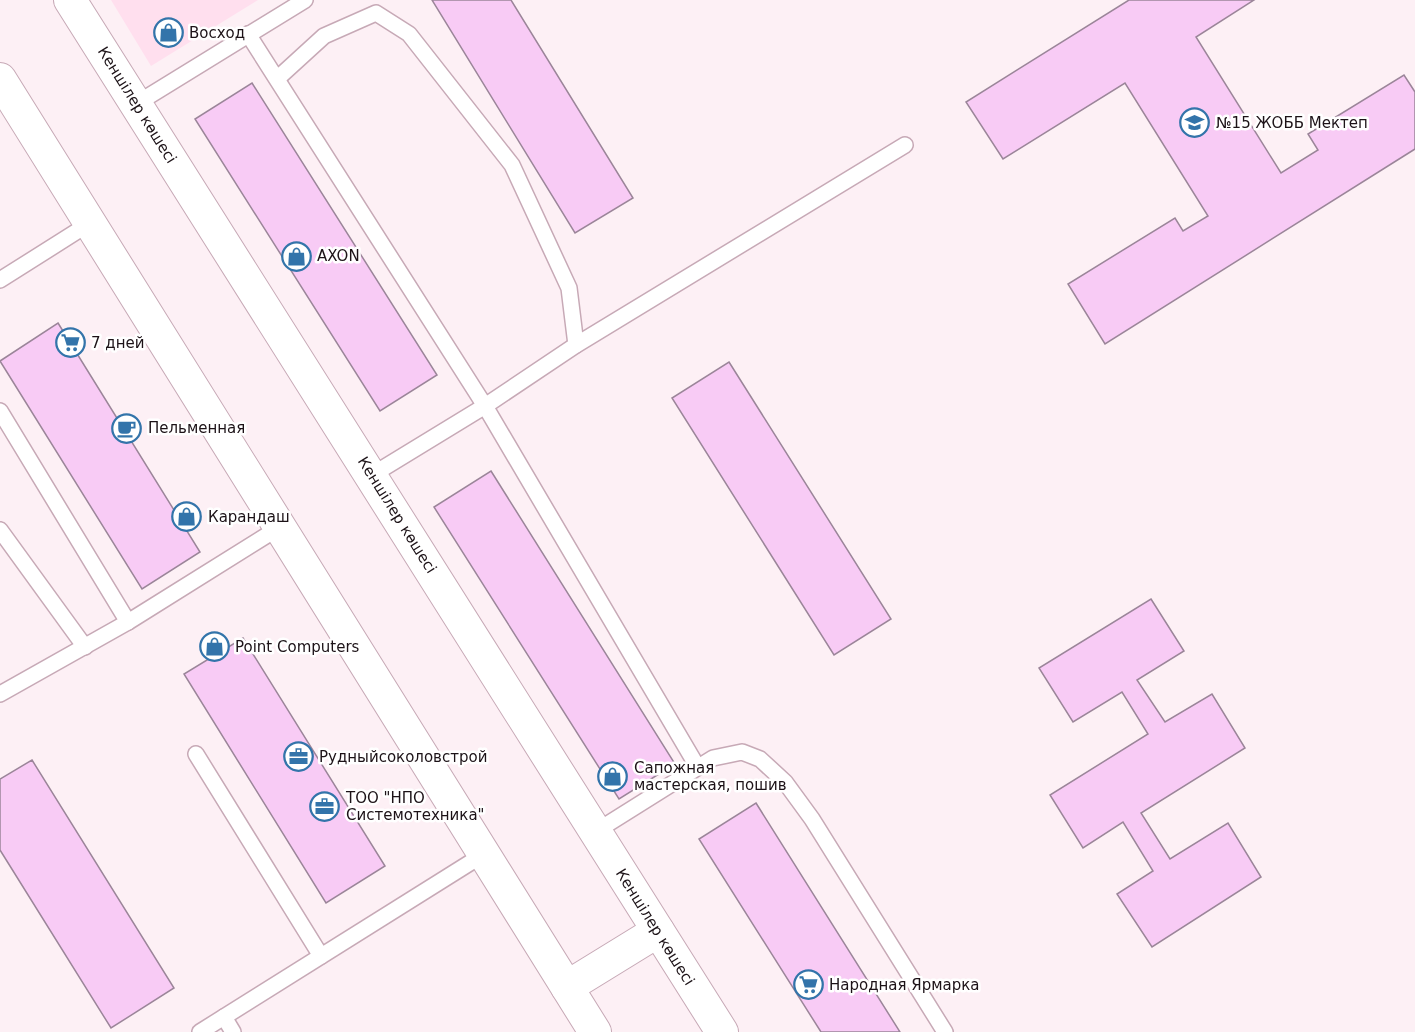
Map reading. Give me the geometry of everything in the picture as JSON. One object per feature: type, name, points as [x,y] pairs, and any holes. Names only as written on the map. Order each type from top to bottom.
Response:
[{"type":"street","name":"Кеншілер көшесі","points":[[70,0],[722,1032]]},
{"type":"street","points":[[0,79],[595,1032]]},
{"type":"street","points":[[567,987],[658,931]]},
{"type":"lane","points":[[136,104],[305,0]]},
{"type":"lane","points":[[278,78],[324,36],[376,14],[408,34],[512,165],[569,288],[576,345]]},
{"type":"lane","points":[[248,34],[485,406],[697,766]]},
{"type":"lane","points":[[372,475],[485,406],[576,345],[905,145]]},
{"type":"lane","points":[[0,280],[90,223]]},
{"type":"lane","points":[[0,411],[128,622]]},
{"type":"lane","points":[[0,694],[128,622],[280,527]]},
{"type":"lane","points":[[0,530],[85,647]]},
{"type":"lane","points":[[596,832],[697,766],[726,753],[742,752],[760,759],[785,782],[812,819],[945,1032]]},
{"type":"lane","points":[[196,754],[321,956]]},
{"type":"lane","points":[[200,1032],[484,854]]},
{"type":"lane","points":[[224,1017],[233,1032]]},
{"type":"shaded area","name":"Восход","points":[[111,0],[258,0],[151,66]]},
{"type":"building","points":[[432,0],[511,0],[633,198],[575,233]]},
{"type":"building","points":[[1129,0],[1254,0],[1196,37],[1281,173],[1318,150],[1308,134],[1404,75],[1415,92],[1415,149],[1105,344],[1068,284],[1175,218],[1183,231],[1208,216],[1125,83],[1003,159],[966,102]]},
{"type":"building","points":[[252,83],[437,375],[380,411],[195,119]]},
{"type":"building","points":[[58,323],[200,552],[142,589],[0,361]]},
{"type":"building","points":[[729,362],[891,619],[834,655],[672,398]]},
{"type":"building","points":[[491,471],[675,764],[619,799],[434,507]]},
{"type":"building","points":[[1151,599],[1184,651],[1137,680],[1165,722],[1212,694],[1245,748],[1141,813],[1170,859],[1228,823],[1261,877],[1152,947],[1117,894],[1153,871],[1123,822],[1083,848],[1050,795],[1148,734],[1122,692],[1073,722],[1039,668]]},
{"type":"building","points":[[243,638],[385,866],[326,903],[184,674]]},
{"type":"building","points":[[32,760],[174,988],[111,1028],[0,850],[0,779]]},
{"type":"building","points":[[756,803],[900,1032],[821,1032],[699,839]]},
{"type":"place","name":"Восход","points":[[168,33]]},
{"type":"place","name":"№15 ЖОББ Мектеп","points":[[1195,123]]},
{"type":"place","name":"AXON","points":[[296,256]]},
{"type":"place","name":"7 дней","points":[[70,343]]},
{"type":"place","name":"Пельменная","points":[[127,428]]},
{"type":"place","name":"Карандаш","points":[[187,517]]},
{"type":"place","name":"Point Computers","points":[[214,647]]},
{"type":"place","name":"Рудныйсоколовстрой","points":[[298,757]]},
{"type":"place","name":"Сапожная мастерская, пошив","points":[[613,777]]},
{"type":"place","name":"ТОО \"НПО Системотехника\"","points":[[325,807]]},
{"type":"place","name":"Народная Ярмарка","points":[[808,985]]}]
